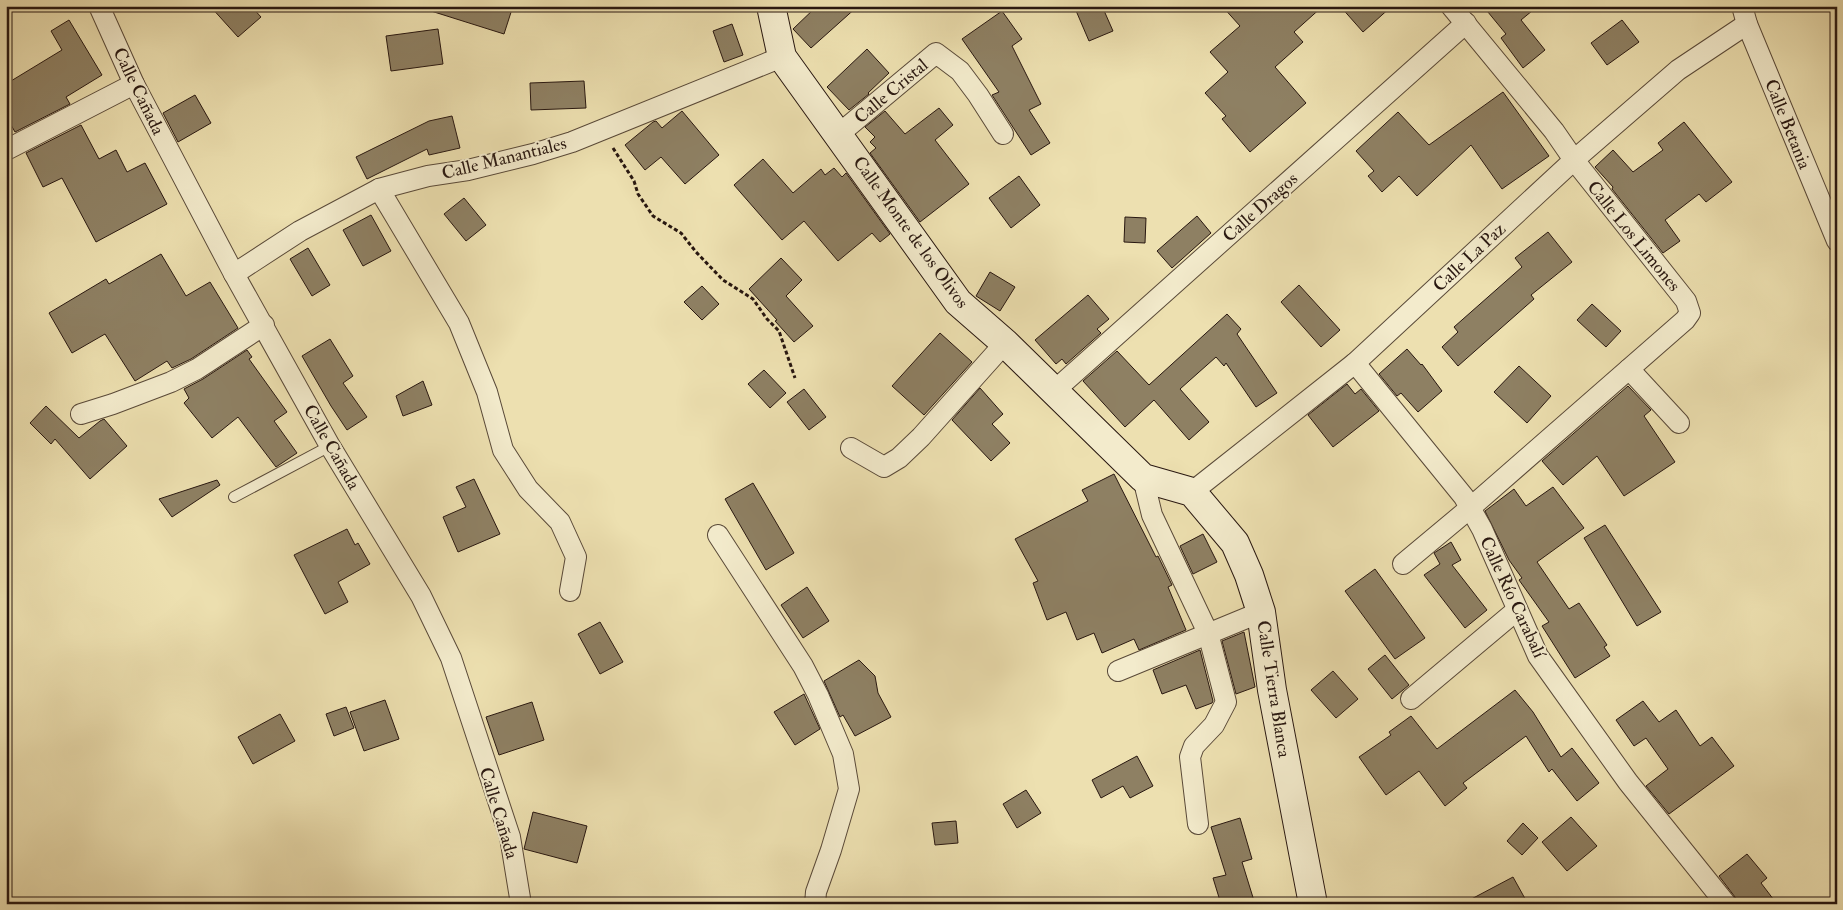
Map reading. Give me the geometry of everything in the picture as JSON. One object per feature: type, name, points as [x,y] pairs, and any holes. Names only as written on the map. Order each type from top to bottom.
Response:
[{"type":"street","name":"Calle Cañada","points":[[99,6],[134,84],[234,274],[330,446],[421,596],[451,658],[510,838],[520,904]]},
{"type":"street","name":"Calle Monte de los Olivos","points":[[771,6],[782,58],[839,134],[958,302],[1005,343],[1143,478],[1192,492]]},
{"type":"street","name":"Calle Los Limones","points":[[1451,6],[1554,131],[1574,160],[1686,301],[1690,313],[1685,320],[1629,369]]},
{"type":"street","name":"Calle La Paz","points":[[1192,492],[1355,363],[1574,160],[1744,15]]},
{"type":"street","name":"Calle Betania","points":[[1744,15],[1837,241]]},
{"type":"street","name":"Calle Dragos","points":[[1054,390],[1466,23]]},
{"type":"street","name":"Calle Cristal","points":[[839,134],[936,53],[960,71],[1003,134]]},
{"type":"street","name":"Calle Manantiales","points":[[234,274],[300,231],[379,189],[428,176],[468,170],[533,154],[596,133],[782,58]]},
{"type":"street","points":[[6,150],[134,84]]},
{"type":"street","points":[[379,189],[459,323],[487,392],[503,450],[528,489],[560,522],[576,557],[570,592]]},
{"type":"street","points":[[81,414],[171,382],[197,369],[264,325]]},
{"type":"street","points":[[851,448],[884,467],[898,458],[921,437],[1005,343]]},
{"type":"street","name":"Calle Río Carabalí","points":[[1355,363],[1464,497],[1482,529],[1538,656],[1628,782],[1726,904]]},
{"type":"street","points":[[1403,564],[1629,369],[1679,423]]},
{"type":"street","points":[[1143,478],[1152,515],[1208,633],[1226,702],[1214,725],[1194,746],[1190,757],[1198,824]]},
{"type":"street","name":"Calle Tierra Blanca","points":[[1192,492],[1235,544],[1249,575],[1261,612],[1272,690],[1313,904]]},
{"type":"street","points":[[718,535],[802,666],[818,695],[843,754],[848,789],[831,850],[816,892],[815,904]]},
{"type":"street","points":[[1410,699],[1517,610]]},
{"type":"street","points":[[1118,671],[1261,612]]},
{"type":"lane","points":[[234,497],[330,446]]},
{"type":"path","points":[[596,133],[611,145],[634,181],[638,194],[653,216],[681,233],[723,280],[753,299],[767,319],[779,331],[795,378]]},
{"type":"building","points":[[210,6],[251,6],[261,17],[238,37]]},
{"type":"building","points":[[432,6],[513,6],[504,34],[431,11]]},
{"type":"building","points":[[817,6],[858,6],[811,48],[793,29]]},
{"type":"building","points":[[1074,6],[1102,6],[1113,31],[1089,41]]},
{"type":"building","points":[[1222,6],[1323,6],[1294,32],[1303,42],[1275,67],[1306,103],[1250,152],[1222,119],[1226,116],[1205,93],[1228,72],[1210,52],[1240,26]]},
{"type":"building","points":[[1340,6],[1392,6],[1363,32]]},
{"type":"building","points":[[1483,6],[1538,6],[1521,20],[1545,50],[1523,68],[1501,38],[1506,34]]},
{"type":"building","points":[[1002,11],[1022,39],[1012,46],[1041,104],[1029,110],[1050,143],[1031,155],[992,95],[999,92],[962,39]]},
{"type":"building","points":[[69,20],[102,75],[66,97],[70,104],[15,132],[6,116],[6,84],[62,50],[51,31]]},
{"type":"building","points":[[1622,20],[1639,42],[1607,65],[1591,43]]},
{"type":"building","points":[[732,24],[743,55],[724,62],[713,31]]},
{"type":"building","points":[[438,29],[443,64],[391,71],[386,36]]},
{"type":"building","points":[[867,49],[889,73],[869,94],[849,110],[827,87]]},
{"type":"building","points":[[584,81],[586,108],[531,110],[530,83]]},
{"type":"building","points":[[1503,92],[1549,156],[1502,189],[1471,145],[1417,196],[1399,176],[1382,192],[1368,176],[1374,171],[1356,151],[1398,112],[1429,145]]},
{"type":"building","points":[[195,95],[211,123],[178,142],[163,113]]},
{"type":"building","points":[[939,108],[953,125],[935,140],[969,184],[920,222],[870,153],[876,148],[870,142],[875,137],[865,127],[885,111],[905,134]]},
{"type":"building","points":[[682,111],[719,155],[685,184],[661,157],[645,170],[625,145],[653,122],[656,121],[662,128]]},
{"type":"building","points":[[452,116],[460,148],[429,155],[427,149],[367,179],[356,157],[429,121]]},
{"type":"building","points":[[1684,122],[1732,182],[1706,202],[1699,194],[1665,220],[1680,241],[1663,253],[1612,189],[1613,187],[1595,167],[1613,150],[1633,172],[1663,150],[1658,143]]},
{"type":"building","points":[[81,125],[99,159],[116,150],[127,172],[145,163],[167,204],[96,242],[62,178],[43,187],[26,153]]},
{"type":"building","points":[[763,159],[793,193],[821,169],[825,175],[834,168],[842,177],[846,173],[890,234],[880,242],[872,233],[838,261],[804,221],[782,240],[734,185]]},
{"type":"building","points":[[1019,176],[1040,205],[1011,228],[989,198]]},
{"type":"building","points":[[464,198],[486,225],[466,241],[444,214]]},
{"type":"building","points":[[371,215],[391,251],[363,266],[343,230]]},
{"type":"building","points":[[1197,216],[1211,233],[1172,268],[1157,251]]},
{"type":"building","points":[[1125,217],[1146,218],[1145,243],[1124,242]]},
{"type":"building","points":[[1548,232],[1572,262],[1531,295],[1534,299],[1458,366],[1442,347],[1458,332],[1454,327],[1522,267],[1515,258]]},
{"type":"building","points":[[308,248],[330,285],[312,296],[290,259]]},
{"type":"building","points":[[161,254],[186,296],[210,282],[238,328],[191,359],[172,368],[167,361],[135,381],[105,334],[72,353],[49,313],[106,279],[109,284]]},
{"type":"building","points":[[781,258],[802,280],[786,296],[813,326],[794,342],[749,289]]},
{"type":"building","points":[[990,272],[1015,287],[1000,311],[976,296]]},
{"type":"building","points":[[1299,285],[1340,330],[1321,347],[1281,302]]},
{"type":"building","points":[[702,286],[719,304],[702,320],[684,302]]},
{"type":"building","points":[[1088,295],[1109,319],[1097,329],[1101,333],[1066,364],[1062,359],[1056,364],[1035,340]]},
{"type":"building","points":[[1592,304],[1621,331],[1606,347],[1577,320]]},
{"type":"building","points":[[1227,314],[1241,329],[1237,334],[1277,393],[1256,407],[1226,363],[1224,366],[1216,357],[1180,389],[1209,422],[1189,440],[1154,400],[1125,427],[1083,381],[1117,351],[1149,385]]},
{"type":"building","points":[[940,333],[972,362],[924,415],[892,386]]},
{"type":"building","points":[[330,339],[353,376],[343,383],[367,417],[347,430],[302,356]]},
{"type":"building","points":[[1407,349],[1422,364],[1442,391],[1418,412],[1401,393],[1397,396],[1379,374]]},
{"type":"building","points":[[247,350],[252,357],[249,359],[287,412],[274,421],[297,453],[276,467],[238,417],[212,438],[184,403],[189,398],[184,389]]},
{"type":"building","points":[[1519,366],[1551,396],[1527,423],[1494,392]]},
{"type":"building","points":[[764,370],[786,393],[770,408],[748,384]]},
{"type":"building","points":[[423,381],[432,405],[403,416],[396,396]]},
{"type":"building","points":[[1347,384],[1355,394],[1361,389],[1379,411],[1333,447],[1308,415]]},
{"type":"building","points":[[1628,386],[1651,410],[1644,416],[1675,462],[1624,496],[1597,456],[1563,485],[1542,461]]},
{"type":"building","points":[[980,388],[1003,414],[992,424],[1010,443],[991,461],[952,420]]},
{"type":"building","points":[[804,389],[826,417],[809,430],[787,402]]},
{"type":"building","points":[[46,406],[79,438],[104,419],[127,446],[90,479],[55,439],[51,444],[30,423]]},
{"type":"building","points":[[1114,474],[1172,585],[1168,587],[1186,630],[1139,650],[1134,639],[1102,653],[1094,633],[1077,640],[1066,612],[1047,620],[1033,583],[1038,581],[1015,539],[1088,501],[1082,490]]},
{"type":"building","points":[[474,479],[500,534],[458,552],[443,517],[466,507],[456,487]]},
{"type":"building","points":[[217,480],[220,485],[172,517],[159,499]]},
{"type":"building","points":[[753,483],[794,553],[766,570],[725,499]]},
{"type":"building","points":[[1553,487],[1584,528],[1537,562],[1569,609],[1579,603],[1607,645],[1604,647],[1610,656],[1575,678],[1542,626],[1549,622],[1519,580],[1522,578],[1509,560],[1485,511],[1514,489],[1526,506]]},
{"type":"building","points":[[1605,525],[1661,612],[1637,626],[1584,538]]},
{"type":"building","points":[[347,529],[355,545],[358,543],[370,564],[338,582],[348,602],[325,614],[294,555]]},
{"type":"building","points":[[1203,534],[1217,562],[1193,574],[1180,546]]},
{"type":"building","points":[[1451,542],[1461,560],[1452,565],[1487,610],[1465,628],[1424,575],[1440,564],[1434,553]]},
{"type":"building","points":[[1375,569],[1425,638],[1395,659],[1345,591]]},
{"type":"building","points":[[807,587],[829,621],[803,638],[781,605]]},
{"type":"building","points":[[600,622],[623,662],[600,674],[578,634]]},
{"type":"building","points":[[1244,632],[1255,687],[1236,694],[1222,641]]},
{"type":"building","points":[[1200,650],[1213,701],[1196,709],[1186,685],[1162,694],[1153,670]]},
{"type":"building","points":[[1385,655],[1409,685],[1392,699],[1368,669]]},
{"type":"building","points":[[859,660],[875,676],[878,693],[891,717],[855,736],[843,715],[840,717],[824,681]]},
{"type":"building","points":[[1333,671],[1358,699],[1336,718],[1311,690]]},
{"type":"building","points":[[1515,690],[1533,712],[1561,757],[1572,748],[1599,783],[1577,801],[1552,769],[1549,772],[1526,736],[1463,783],[1467,788],[1445,806],[1419,771],[1386,795],[1359,757],[1391,735],[1389,732],[1411,716],[1437,749]]},
{"type":"building","points":[[804,694],[820,729],[795,745],[774,712]]},
{"type":"building","points":[[385,700],[399,739],[364,751],[350,712]]},
{"type":"building","points":[[1643,701],[1659,722],[1676,710],[1700,746],[1712,737],[1734,766],[1669,814],[1646,786],[1668,769],[1646,738],[1634,746],[1616,720]]},
{"type":"building","points":[[532,702],[544,740],[499,755],[486,717]]},
{"type":"building","points":[[346,707],[354,728],[334,736],[326,714]]},
{"type":"building","points":[[280,714],[295,741],[253,764],[238,737]]},
{"type":"building","points":[[1137,756],[1153,786],[1130,798],[1123,786],[1101,798],[1092,780]]},
{"type":"building","points":[[1026,790],[1041,813],[1017,828],[1003,804]]},
{"type":"building","points":[[533,812],[587,826],[577,863],[524,849]]},
{"type":"building","points":[[1571,817],[1597,846],[1567,871],[1542,842]]},
{"type":"building","points":[[1240,818],[1252,859],[1242,862],[1255,904],[1221,904],[1213,878],[1226,875],[1211,827]]},
{"type":"building","points":[[956,821],[958,843],[935,845],[932,823]]},
{"type":"building","points":[[1523,823],[1538,838],[1522,855],[1507,841]]},
{"type":"building","points":[[1747,854],[1767,878],[1761,883],[1777,904],[1738,904],[1719,876]]},
{"type":"building","points":[[1513,877],[1528,904],[1462,904]]}]
